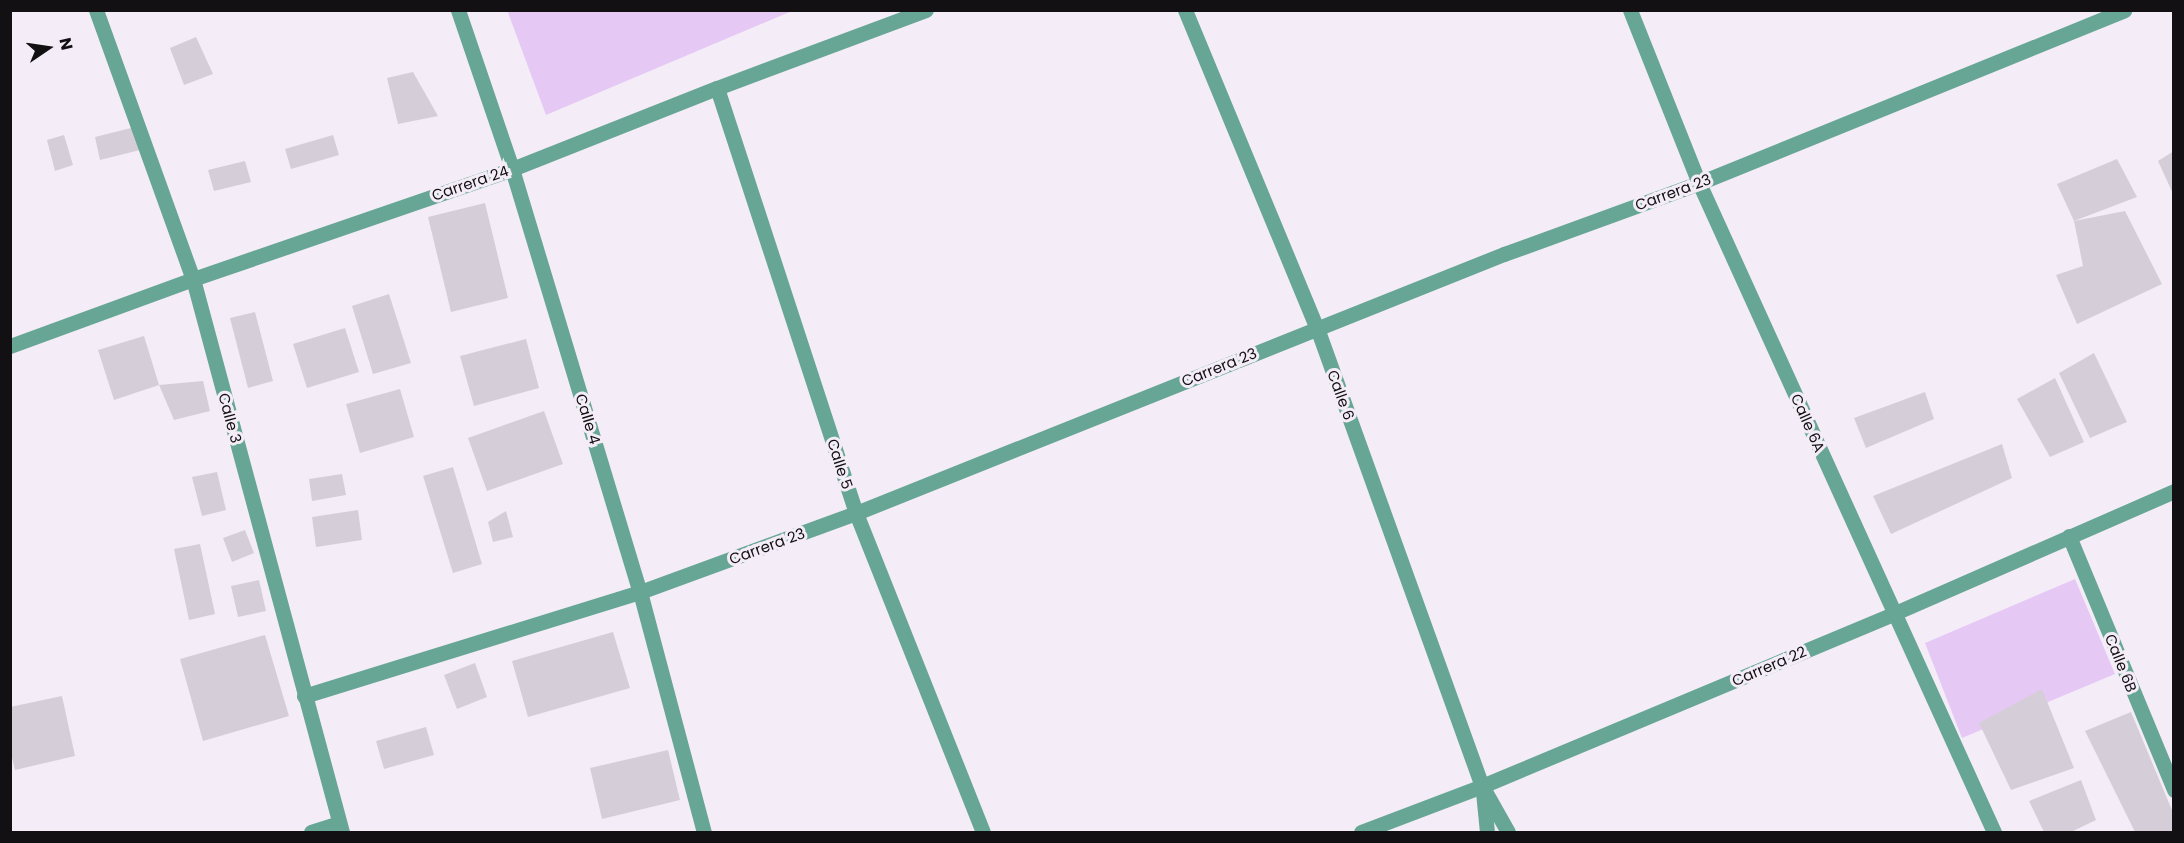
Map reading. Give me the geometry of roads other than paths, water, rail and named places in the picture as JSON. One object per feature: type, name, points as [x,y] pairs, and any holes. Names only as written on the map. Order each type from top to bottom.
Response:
[{"type":"street","name":"Calle 3","points":[[96,10],[193,279],[340,828]]},
{"type":"street","name":"Calle 4","points":[[458,10],[512,169],[640,592],[704,832]]},
{"type":"street","name":"Carrera 24","points":[[10,346],[193,279],[512,169],[717,88],[926,10]]},
{"type":"street","name":"Calle 6","points":[[1185,10],[1317,328],[1482,786],[1508,832]]},
{"type":"street","name":"Calle 6A","points":[[1629,10],[1699,183],[1994,832]]},
{"type":"street","name":"Carrera 23","points":[[304,696],[640,592],[856,513],[1504,254],[1699,183],[2124,10]]},
{"type":"street","name":"Calle 5","points":[[717,88],[856,513],[983,832]]},
{"type":"street","name":"Carrera 22","points":[[1361,832],[1482,786],[1895,613],[2174,491]]},
{"type":"street","name":"Calle 6B","points":[[2069,536],[2174,790]]},
{"type":"street","name":"Calle 6","points":[[1482,786],[1487,832]]},
{"type":"street","points":[[311,832],[340,828]]}]
